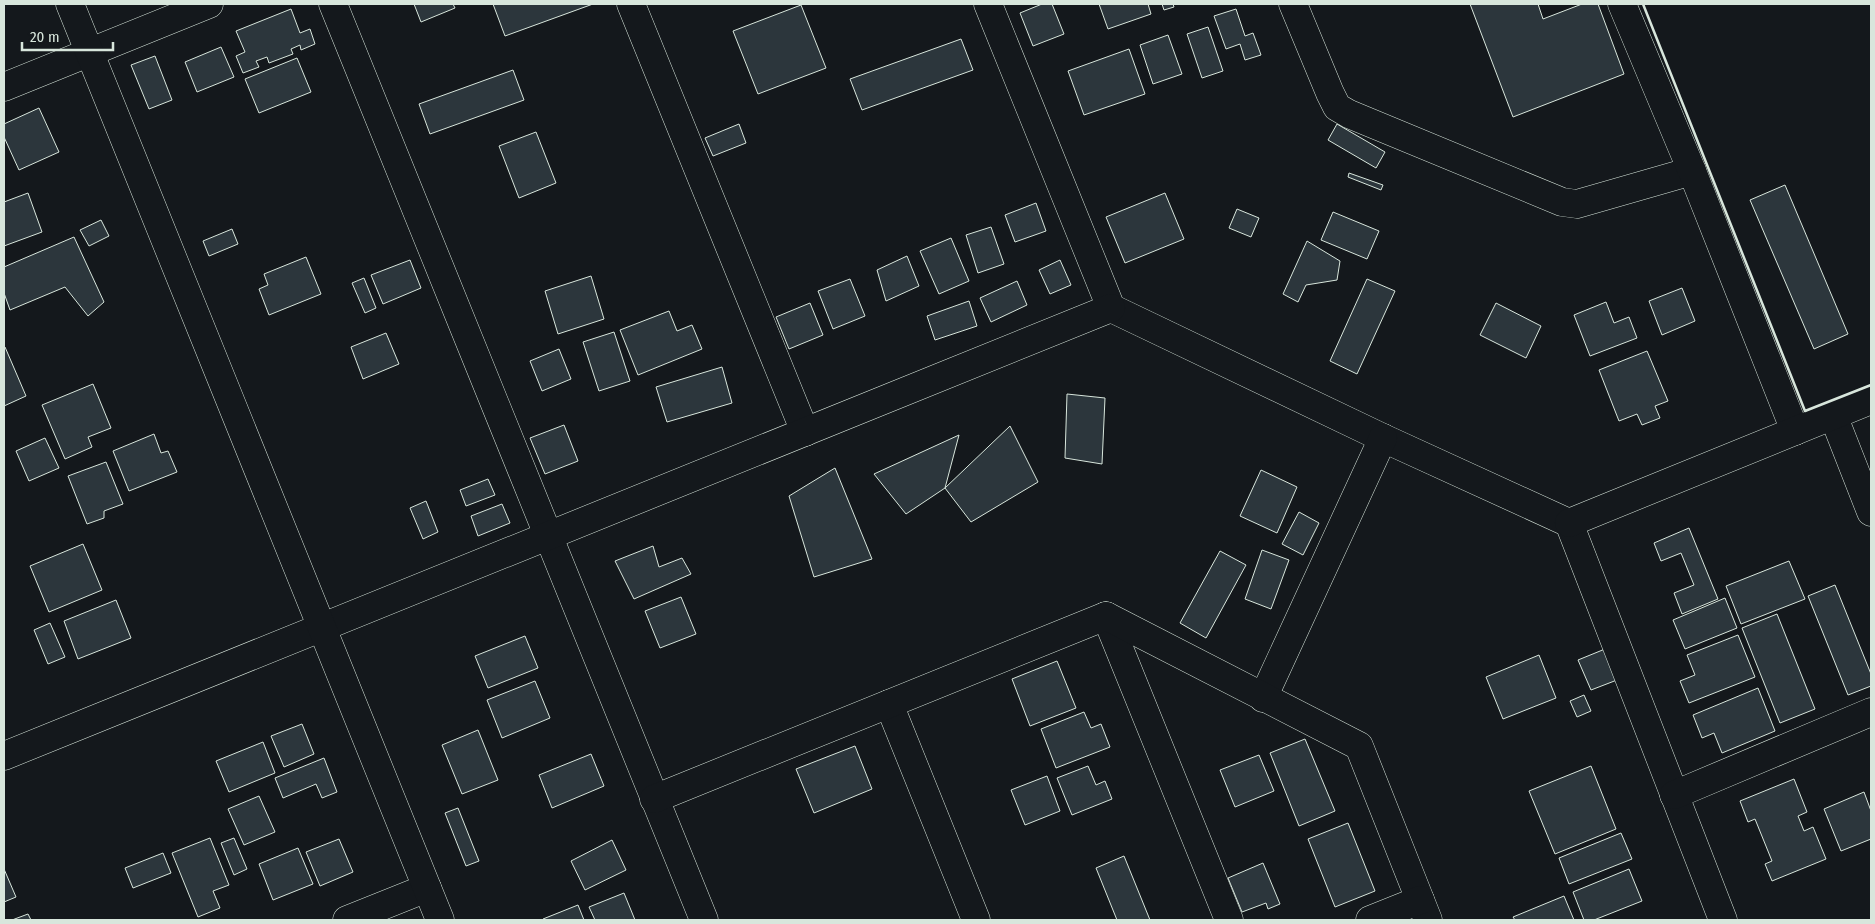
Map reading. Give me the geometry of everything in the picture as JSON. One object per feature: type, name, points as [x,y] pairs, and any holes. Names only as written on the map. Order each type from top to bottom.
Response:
[{"type":"street","points":[[70,4],[440,920]]},
{"type":"street","points":[[4,87],[209,4]]},
{"type":"street","points":[[333,4],[704,920]]},
{"type":"street","points":[[632,4],[805,432]]},
{"type":"street","points":[[988,4],[1111,308],[1383,438],[1569,523],[1722,920]]},
{"type":"street","points":[[1293,4],[1337,107],[1349,114],[1562,202],[1577,204],[1692,171]]},
{"type":"street","points":[[1622,4],[1692,171],[1795,431]]},
{"type":"street","points":[[4,756],[1111,308]]},
{"type":"street","points":[[1569,523],[1871,400]]},
{"type":"street","points":[[1833,415],[1871,512]]},
{"type":"street","points":[[1263,698],[1383,438]]},
{"type":"street","points":[[654,799],[1106,616],[1359,746],[1424,910],[1370,920]]},
{"type":"street","points":[[1106,616],[1229,920]]},
{"type":"street","points":[[889,704],[976,920]]},
{"type":"street","points":[[1674,795],[1871,712]]},
{"type":"street","points":[[347,920],[427,888]]},
{"type":"building","points":[[414,4],[453,4],[455,8],[421,22]]},
{"type":"building","points":[[493,4],[593,4],[505,36]]},
{"type":"building","points":[[1042,4],[1052,4],[1064,34],[1033,46],[1020,13]]},
{"type":"building","points":[[1099,4],[1148,4],[1151,14],[1108,29]]},
{"type":"building","points":[[1162,4],[1173,4],[1174,7],[1164,10]]},
{"type":"building","points":[[1470,4],[1538,4],[1543,19],[1582,4],[1598,4],[1624,74],[1513,117]]},
{"type":"building","points":[[801,5],[826,68],[758,94],[733,31]]},
{"type":"building","points":[[291,9],[300,33],[310,29],[315,44],[301,50],[300,45],[291,49],[293,54],[269,63],[267,57],[256,61],[259,67],[243,73],[236,56],[245,52],[236,31]]},
{"type":"building","points":[[1236,9],[1245,36],[1253,33],[1261,55],[1245,60],[1240,44],[1226,49],[1214,16]]},
{"type":"building","points":[[1208,27],[1223,71],[1202,78],[1187,34]]},
{"type":"building","points":[[1168,35],[1182,74],[1153,84],[1140,45]]},
{"type":"building","points":[[961,39],[973,70],[862,110],[850,79]]},
{"type":"building","points":[[221,47],[234,77],[197,92],[185,62]]},
{"type":"building","points":[[1129,49],[1145,94],[1084,115],[1068,71]]},
{"type":"building","points":[[155,56],[172,100],[149,109],[131,65]]},
{"type":"building","points":[[297,58],[311,92],[259,113],[245,79]]},
{"type":"building","points":[[513,70],[524,100],[430,134],[419,104]]},
{"type":"building","points":[[39,108],[59,152],[19,170],[4,137],[4,124]]},
{"type":"building","points":[[739,124],[746,143],[713,156],[705,138]]},
{"type":"building","points":[[1337,124],[1385,152],[1376,168],[1328,140]]},
{"type":"building","points":[[536,132],[556,183],[519,198],[499,146]]},
{"type":"building","points":[[1349,173],[1383,185],[1381,190],[1348,177]]},
{"type":"building","points":[[1785,185],[1848,334],[1814,349],[1750,200]]},
{"type":"building","points":[[28,193],[42,232],[4,246],[4,202]]},
{"type":"building","points":[[1165,193],[1184,239],[1125,263],[1106,217]]},
{"type":"building","points":[[1036,203],[1046,231],[1015,242],[1005,215]]},
{"type":"building","points":[[1237,209],[1259,218],[1251,237],[1229,228]]},
{"type":"building","points":[[1333,212],[1379,231],[1367,259],[1321,240]]},
{"type":"building","points":[[101,220],[109,236],[89,246],[80,230]]},
{"type":"building","points":[[991,227],[1004,264],[978,273],[966,235]]},
{"type":"building","points":[[232,229],[238,244],[209,256],[203,241]]},
{"type":"building","points":[[74,237],[104,302],[88,316],[65,287],[10,310],[4,293],[4,267]]},
{"type":"building","points":[[951,238],[969,281],[939,294],[920,251]]},
{"type":"building","points":[[1307,241],[1340,261],[1337,280],[1306,285],[1298,302],[1283,294]]},
{"type":"building","points":[[907,256],[919,286],[886,301],[877,270]]},
{"type":"building","points":[[306,257],[321,294],[269,315],[259,289],[268,285],[264,274]]},
{"type":"building","points":[[410,260],[421,288],[383,304],[371,275]]},
{"type":"building","points":[[1060,260],[1071,285],[1050,294],[1039,270]]},
{"type":"building","points":[[591,276],[604,319],[558,334],[545,291]]},
{"type":"building","points":[[364,278],[376,308],[365,313],[352,283]]},
{"type":"building","points":[[850,279],[865,316],[833,329],[818,291]]},
{"type":"building","points":[[1367,279],[1395,291],[1357,374],[1330,361]]},
{"type":"building","points":[[1017,281],[1027,305],[991,322],[980,298]]},
{"type":"building","points":[[1682,288],[1695,321],[1662,335],[1649,301]]},
{"type":"building","points":[[969,301],[977,326],[935,340],[927,316]]},
{"type":"building","points":[[1606,302],[1614,323],[1629,317],[1637,338],[1590,356],[1574,315]]},
{"type":"building","points":[[810,303],[823,335],[789,349],[776,317]]},
{"type":"building","points":[[1496,303],[1541,326],[1526,358],[1480,335]]},
{"type":"building","points":[[669,311],[677,331],[692,325],[702,349],[638,375],[620,330]]},
{"type":"building","points":[[614,332],[630,381],[599,391],[583,342]]},
{"type":"building","points":[[386,333],[399,364],[363,379],[351,347]]},
{"type":"building","points":[[4,348],[26,396],[4,406]]},
{"type":"building","points":[[559,349],[571,379],[542,391],[530,361]]},
{"type":"building","points":[[1647,351],[1668,401],[1655,406],[1660,418],[1642,425],[1637,414],[1619,421],[1599,370]]},
{"type":"building","points":[[722,367],[732,403],[667,422],[656,387]]},
{"type":"building","points":[[93,384],[111,428],[88,437],[92,447],[65,459],[42,405]]},
{"type":"building","points":[[1067,394],[1105,398],[1102,464],[1065,458]]},
{"type":"building","points":[[564,425],[578,461],[545,474],[530,438]]},
{"type":"building","points":[[1010,426],[1038,482],[971,522],[945,488]]},
{"type":"building","points":[[154,434],[161,453],[168,451],[177,472],[129,491],[113,451]]},
{"type":"building","points":[[959,435],[945,488],[906,514],[874,474]]},
{"type":"building","points":[[45,438],[59,468],[29,481],[16,451]]},
{"type":"building","points":[[106,462],[123,504],[104,511],[104,518],[87,524],[68,476]]},
{"type":"building","points":[[835,468],[872,559],[814,577],[789,496]]},
{"type":"building","points":[[1261,470],[1297,487],[1277,533],[1240,516]]},
{"type":"building","points":[[488,479],[495,495],[466,506],[460,490]]},
{"type":"building","points":[[426,501],[438,532],[423,539],[410,508]]},
{"type":"building","points":[[502,504],[510,523],[478,536],[471,516]]},
{"type":"building","points":[[1299,512],[1319,523],[1303,555],[1282,544]]},
{"type":"building","points":[[1689,528],[1718,599],[1682,614],[1674,593],[1694,585],[1681,553],[1661,561],[1654,543]]},
{"type":"building","points":[[83,544],[102,590],[49,612],[30,566]]},
{"type":"building","points":[[653,546],[659,567],[682,558],[691,574],[634,599],[615,561]]},
{"type":"building","points":[[1262,550],[1289,560],[1271,609],[1245,599]]},
{"type":"building","points":[[1220,551],[1246,565],[1206,638],[1180,623]]},
{"type":"building","points":[[1789,561],[1805,599],[1741,624],[1726,586]]},
{"type":"building","points":[[1835,585],[1871,674],[1871,686],[1848,695],[1808,596]]},
{"type":"building","points":[[681,597],[696,634],[660,648],[645,611]]},
{"type":"building","points":[[1725,598],[1737,628],[1685,649],[1673,620]]},
{"type":"building","points":[[116,600],[131,638],[78,659],[64,621]]},
{"type":"building","points":[[1777,614],[1815,709],[1780,723],[1742,628]]},
{"type":"building","points":[[50,623],[65,657],[48,664],[34,630]]},
{"type":"building","points":[[1738,635],[1755,677],[1689,703],[1680,681],[1695,675],[1687,655]]},
{"type":"building","points":[[525,636],[538,668],[488,688],[475,656]]},
{"type":"building","points":[[1605,649],[1617,680],[1591,690],[1578,660]]},
{"type":"building","points":[[1539,655],[1556,698],[1503,719],[1486,677]]},
{"type":"building","points":[[1057,661],[1076,708],[1030,726],[1012,679]]},
{"type":"building","points":[[535,681],[550,718],[502,738],[487,700]]},
{"type":"building","points":[[1758,688],[1775,731],[1722,753],[1714,733],[1702,738],[1693,715]]},
{"type":"building","points":[[1584,695],[1591,711],[1577,717],[1570,701]]},
{"type":"building","points":[[1084,712],[1091,728],[1101,724],[1110,747],[1056,768],[1041,729]]},
{"type":"building","points":[[302,724],[314,754],[284,767],[271,736]]},
{"type":"building","points":[[478,730],[498,780],[462,794],[442,745]]},
{"type":"building","points":[[1305,739],[1335,811],[1299,826],[1270,753]]},
{"type":"building","points":[[263,742],[275,773],[229,792],[216,761]]},
{"type":"building","points":[[855,746],[872,789],[814,813],[796,769]]},
{"type":"building","points":[[591,754],[604,786],[552,808],[539,775]]},
{"type":"building","points":[[1259,755],[1274,791],[1235,807],[1220,770]]},
{"type":"building","points":[[324,758],[337,792],[322,798],[316,784],[283,798],[275,778]]},
{"type":"building","points":[[1088,766],[1096,785],[1105,781],[1112,799],[1072,815],[1057,778]]},
{"type":"building","points":[[1591,766],[1616,829],[1555,854],[1529,791]]},
{"type":"building","points":[[1047,776],[1060,811],[1025,825],[1011,790]]},
{"type":"building","points":[[1794,779],[1807,812],[1798,816],[1804,831],[1813,827],[1826,859],[1772,881],[1765,864],[1772,861],[1755,819],[1748,822],[1740,801]]},
{"type":"building","points":[[1864,792],[1871,811],[1871,839],[1841,851],[1824,809]]},
{"type":"building","points":[[259,796],[275,832],[244,845],[228,809]]},
{"type":"building","points":[[458,808],[479,861],[466,866],[445,813]]},
{"type":"building","points":[[1348,823],[1375,891],[1335,907],[1308,839]]},
{"type":"building","points":[[1621,833],[1632,859],[1569,884],[1559,858]]},
{"type":"building","points":[[210,838],[229,885],[213,891],[220,908],[198,917],[172,853]]},
{"type":"building","points":[[234,838],[247,869],[234,875],[221,843]]},
{"type":"building","points":[[339,839],[353,872],[320,886],[306,852]]},
{"type":"building","points":[[612,840],[626,870],[585,890],[571,861]]},
{"type":"building","points":[[298,848],[313,884],[273,900],[259,864]]},
{"type":"building","points":[[163,853],[171,873],[133,888],[125,868]]},
{"type":"building","points":[[1124,856],[1150,920],[1117,920],[1096,868]]},
{"type":"building","points":[[1263,863],[1280,904],[1268,909],[1266,903],[1242,912],[1228,878]]},
{"type":"building","points":[[4,869],[16,897],[4,902]]},
{"type":"building","points":[[1629,869],[1642,901],[1594,920],[1584,920],[1573,892]]},
{"type":"building","points":[[624,893],[635,920],[595,920],[589,907]]},
{"type":"building","points":[[1564,896],[1574,920],[1515,920],[1513,917]]},
{"type":"building","points":[[578,905],[584,920],[543,920],[543,919]]},
{"type":"building","points":[[28,914],[31,920],[12,920]]},
{"type":"wall","points":[[1643,4],[1805,411],[1871,385]]}]
